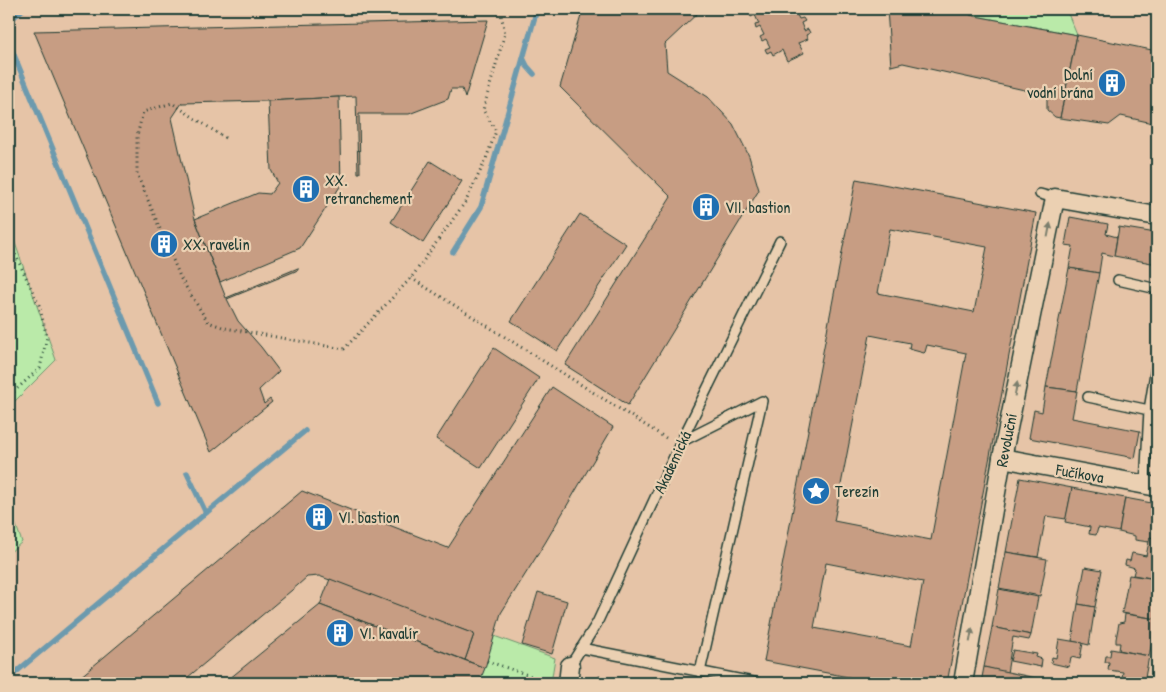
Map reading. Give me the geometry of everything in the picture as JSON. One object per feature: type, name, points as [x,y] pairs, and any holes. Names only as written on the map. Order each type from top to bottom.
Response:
[{"type":"street","name":"Revoluční","points":[[963,683],[1048,196],[1157,212]]},
{"type":"street","name":"Fučíkova","points":[[1002,458],[1151,486]]},
{"type":"street","name":"Akademická","points":[[568,683],[570,666]]},
{"type":"lane","name":"Akademická","points":[[570,666],[597,623],[680,444],[780,241]]},
{"type":"lane","points":[[1118,280],[1157,289]]},
{"type":"lane","points":[[1151,486],[1148,410],[1157,361]]},
{"type":"lane","points":[[1088,397],[1148,410]]},
{"type":"lane","points":[[680,444],[762,401],[700,672]]},
{"type":"lane","points":[[581,648],[758,683]]},
{"type":"path","points":[[225,138],[172,102],[142,112],[137,136],[138,174],[180,279],[208,322],[225,328],[344,349],[411,278],[466,201],[486,160],[496,131],[483,110],[505,34],[502,14]]},
{"type":"path","points":[[9,241],[39,305],[47,337],[40,368],[9,396]]},
{"type":"path","points":[[411,278],[680,444]]},
{"type":"path","points":[[487,660],[552,683]]},
{"type":"green space","points":[[970,9],[1066,9],[1077,35],[970,15]]},
{"type":"green space","points":[[9,226],[56,360],[9,407]]},
{"type":"green space","points":[[9,506],[22,542],[9,553]]},
{"type":"green space","points":[[494,636],[555,658],[551,683],[479,683]]},
{"type":"building","name":"VII. bastion","points":[[583,9],[702,9],[665,44],[667,71],[708,97],[733,124],[749,156],[759,190],[628,405],[565,365],[671,197],[560,87]]},
{"type":"building","points":[[752,9],[799,9],[795,11],[799,19],[803,18],[805,21],[801,23],[804,31],[808,29],[810,33],[806,35],[808,39],[798,43],[804,53],[787,61],[782,50],[773,55],[771,51],[767,53],[765,49],[770,47],[766,39],[762,41],[760,37],[764,35],[760,27],[756,29],[755,25],[759,24],[755,15],[751,17],[749,13],[753,12]]},
{"type":"building","points":[[887,9],[970,9],[970,15],[1077,35],[1060,118],[1055,117],[1047,110],[1047,95],[903,63],[891,66]]},
{"type":"building","name":"XX. ravelin","points":[[488,20],[465,98],[462,89],[451,89],[448,99],[409,114],[359,114],[360,173],[358,173],[356,96],[182,103],[172,118],[195,219],[226,298],[298,268],[298,270],[227,299],[238,321],[279,371],[259,390],[264,404],[270,399],[272,402],[211,452],[34,31]]},
{"type":"building","name":"Dolní vodní brána","points":[[1077,35],[1157,51],[1157,124],[1121,116],[1109,125],[1060,118]]},
{"type":"building","name":"XX. retranchement","points":[[339,97],[341,185],[300,248],[220,282],[195,219],[258,193],[270,194],[278,183],[271,170],[268,101]]},
{"type":"building","points":[[430,161],[462,181],[423,243],[391,222]]},
{"type":"building","points":[[856,179],[1036,213],[947,683],[880,683],[764,661]],"holes":[[[890,229],[987,247],[974,312],[878,293]],[[870,335],[910,343],[909,349],[924,353],[927,345],[966,353],[931,540],[834,521]],[[826,563],[923,582],[911,646],[814,628]]]},
{"type":"building","points":[[580,214],[626,244],[557,351],[511,321]]},
{"type":"building","points":[[1070,217],[1108,224],[1106,234],[1117,237],[1114,256],[1102,253],[1099,273],[1069,268],[1073,246],[1065,245]]},
{"type":"building","points":[[1119,227],[1156,233],[1157,264],[1114,256]]},
{"type":"building","points":[[1069,268],[1099,273],[1077,391],[1046,387]]},
{"type":"building","points":[[494,348],[539,378],[481,468],[436,439]]},
{"type":"building","name":"VI. bastion","points":[[552,387],[613,427],[545,543],[501,613],[485,668],[465,660],[474,634],[319,576],[307,577],[181,683],[73,683],[302,491],[448,548]]},
{"type":"building","points":[[1046,387],[1077,391],[1072,418],[1140,431],[1135,458],[1029,438],[1034,410],[1042,412]]},
{"type":"building","points":[[1020,478],[1072,488],[1066,519],[1046,516],[1038,557],[1006,552]]},
{"type":"building","points":[[1072,488],[1125,498],[1119,532],[1098,528],[1096,535],[1089,534],[1090,527],[1065,522]]},
{"type":"building","points":[[1125,498],[1157,504],[1157,539],[1150,537],[1149,542],[1135,540],[1135,536],[1119,532]]},
{"type":"building","points":[[1150,537],[1157,539],[1157,579],[1133,575],[1135,568],[1125,565],[1126,560],[1130,561],[1132,553],[1146,556]]},
{"type":"building","points":[[1006,552],[1047,559],[1040,596],[999,588]]},
{"type":"building","points":[[1085,567],[1102,570],[1095,607],[1078,604]]},
{"type":"building","points":[[1129,575],[1157,579],[1157,619],[1122,613]]},
{"type":"building","points":[[330,579],[474,634],[465,660],[320,605]]},
{"type":"building","points":[[999,589],[1038,597],[1031,635],[992,627]]},
{"type":"building","points":[[538,592],[567,601],[552,654],[522,645]]},
{"type":"building","points":[[1078,604],[1095,607],[1089,645],[1072,641]]},
{"type":"building","name":"VI. kavalír","points":[[320,605],[485,668],[479,683],[224,683]]},
{"type":"building","points":[[1125,614],[1157,619],[1149,656],[1119,650],[1120,643],[1116,643],[1116,639],[1119,623],[1124,622]]},
{"type":"building","points":[[992,627],[1031,635],[1029,640],[1013,637],[1007,673],[984,667]]},
{"type":"building","points":[[1059,639],[1083,643],[1080,659],[1071,657],[1069,667],[1051,663],[1052,657],[1056,658]]},
{"type":"building","points":[[1111,649],[1149,656],[1144,683],[1121,683],[1123,672],[1108,670],[1109,662],[1105,662],[1106,656],[1110,656]]},
{"type":"building","points":[[1013,650],[1037,654],[1036,657],[1042,659],[1041,667],[1010,661]]},
{"type":"building","points":[[984,667],[1036,678],[1035,683],[981,683]]},
{"type":"building","points":[[599,676],[635,683],[598,683]]},
{"type":"building","points":[[1036,678],[1066,683],[1035,683]]},
{"type":"waterway","points":[[9,27],[13,18],[23,9]]},
{"type":"waterway","points":[[453,252],[481,207],[537,9]]},
{"type":"waterway","points":[[9,43],[158,403]]},
{"type":"waterway","points":[[523,58],[534,74]]},
{"type":"waterway","points":[[206,513],[305,431]]},
{"type":"waterway","points":[[9,678],[206,513],[187,473]]},
{"type":"place","name":"Dolní vodní brána","points":[[1112,83]]},
{"type":"place","name":"XX. retranchement","points":[[306,189]]},
{"type":"place","name":"VII. bastion","points":[[706,207]]},
{"type":"place","name":"XX. ravelin","points":[[164,244]]},
{"type":"place","name":"Terezín","points":[[816,491]]},
{"type":"place","name":"VI. bastion","points":[[319,517]]},
{"type":"place","name":"VI. kavalír","points":[[340,633]]}]
